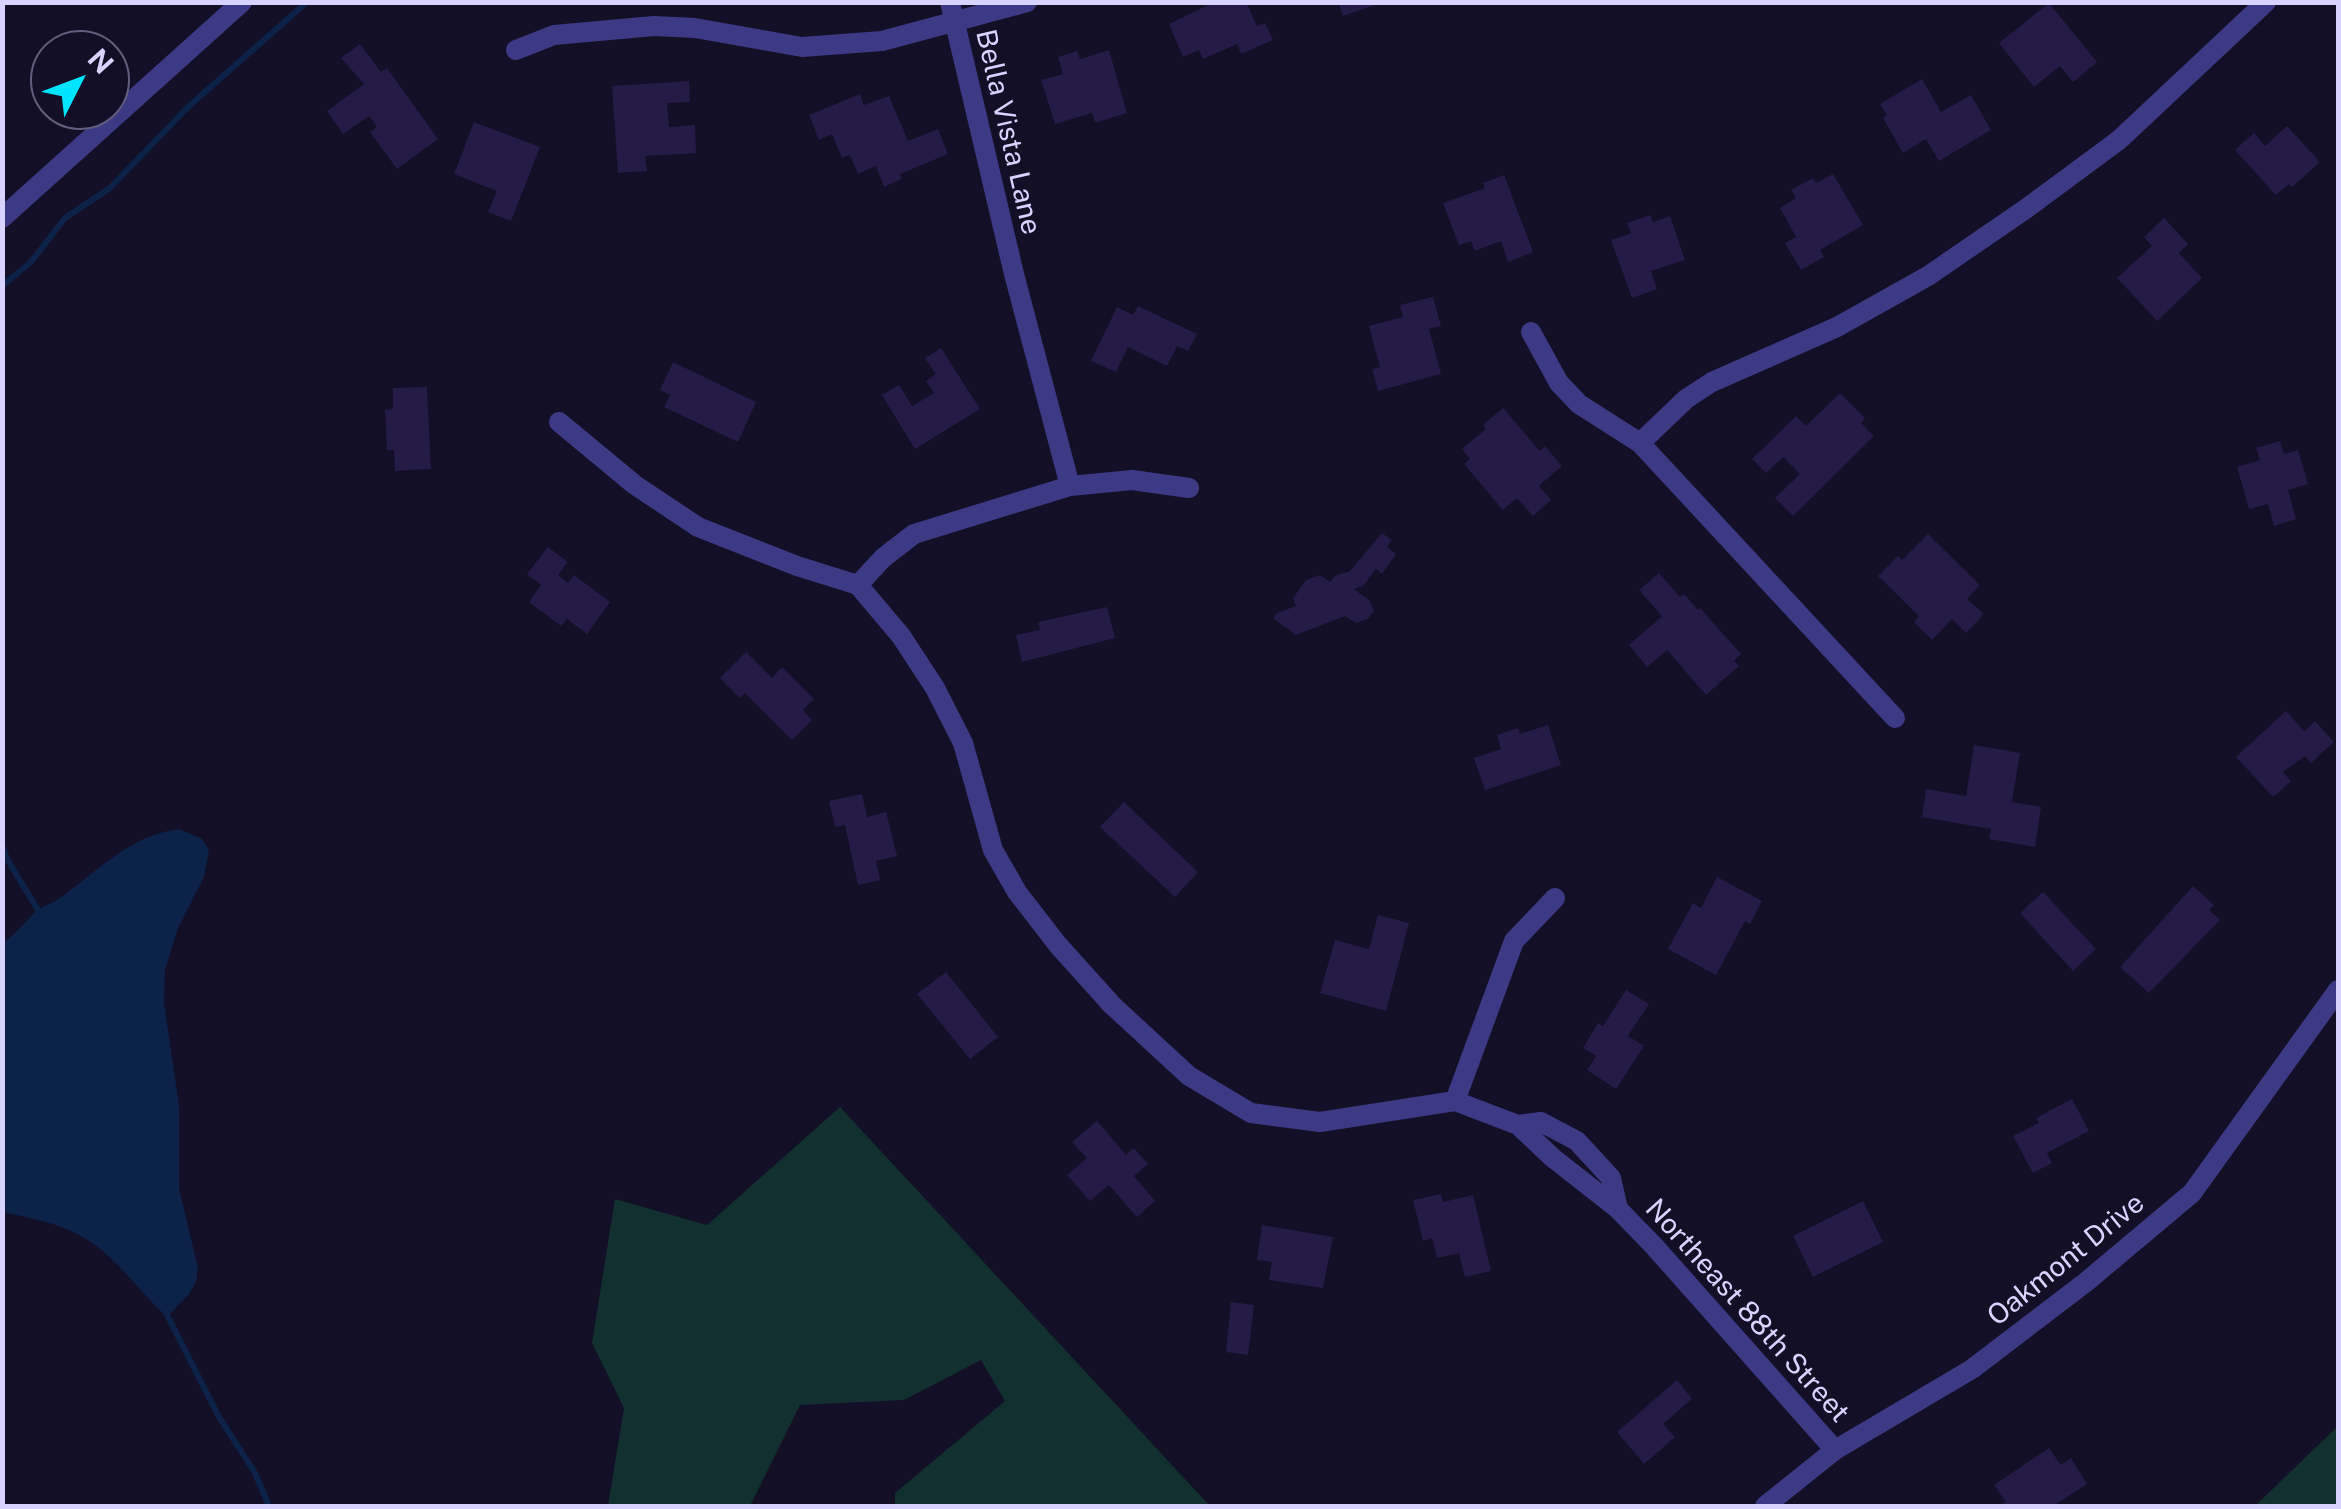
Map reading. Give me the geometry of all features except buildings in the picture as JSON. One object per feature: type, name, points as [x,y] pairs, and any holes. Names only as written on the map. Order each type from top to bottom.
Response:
[{"type":"street","points":[[2,218],[242,2]]},
{"type":"street","points":[[516,50],[554,35],[654,26],[694,28],[802,47],[882,41],[952,12],[1027,2]]},
{"type":"street","points":[[1640,444],[1686,399],[1712,382],[1836,327],[1928,276],[2027,208],[2119,140],[2266,2]]},
{"type":"street","name":"Bella Vista Lane","points":[[952,12],[1014,274],[1070,486]]},
{"type":"street","points":[[1532,332],[1559,383],[1580,404],[1640,444],[1896,718]]},
{"type":"street","points":[[559,422],[635,485],[698,527],[858,586],[883,558],[914,534],[1070,486],[1132,480],[1189,488]]},
{"type":"street","name":"Northeast 88th Street","points":[[858,586],[901,636],[935,688],[963,743],[992,850],[1017,892],[1112,1005],[1190,1076],[1252,1113],[1320,1122],[1455,1101],[1518,1125],[1541,1122],[1578,1141],[1611,1178],[1618,1209],[1836,1450]]},
{"type":"street","points":[[1455,1101],[1514,941],[1556,898]]},
{"type":"street","name":"Oakmont Drive","points":[[1765,1506],[1836,1450],[1972,1369],[2086,1282],[2192,1193],[2338,990]]},
{"type":"green space","points":[[840,1107],[1210,1506],[895,1506],[895,1493],[1005,1401],[981,1360],[904,1400],[800,1405],[750,1506],[608,1506],[624,1408],[592,1343],[615,1199],[707,1225]]},
{"type":"green space","points":[[2338,1426],[2338,1506],[2255,1506]]},
{"type":"water","points":[[179,829],[202,839],[209,850],[204,877],[178,928],[165,970],[164,1003],[179,1105],[179,1188],[198,1268],[189,1294],[167,1317],[92,1243],[61,1227],[3,1212],[2,944],[36,911],[129,847]]},
{"type":"waterway","points":[[2,286],[31,262],[65,218],[110,188],[188,107],[307,2]]},
{"type":"waterway","points":[[2,844],[41,915]]},
{"type":"waterway","points":[[164,1309],[219,1417],[255,1473],[269,1506]]}]
